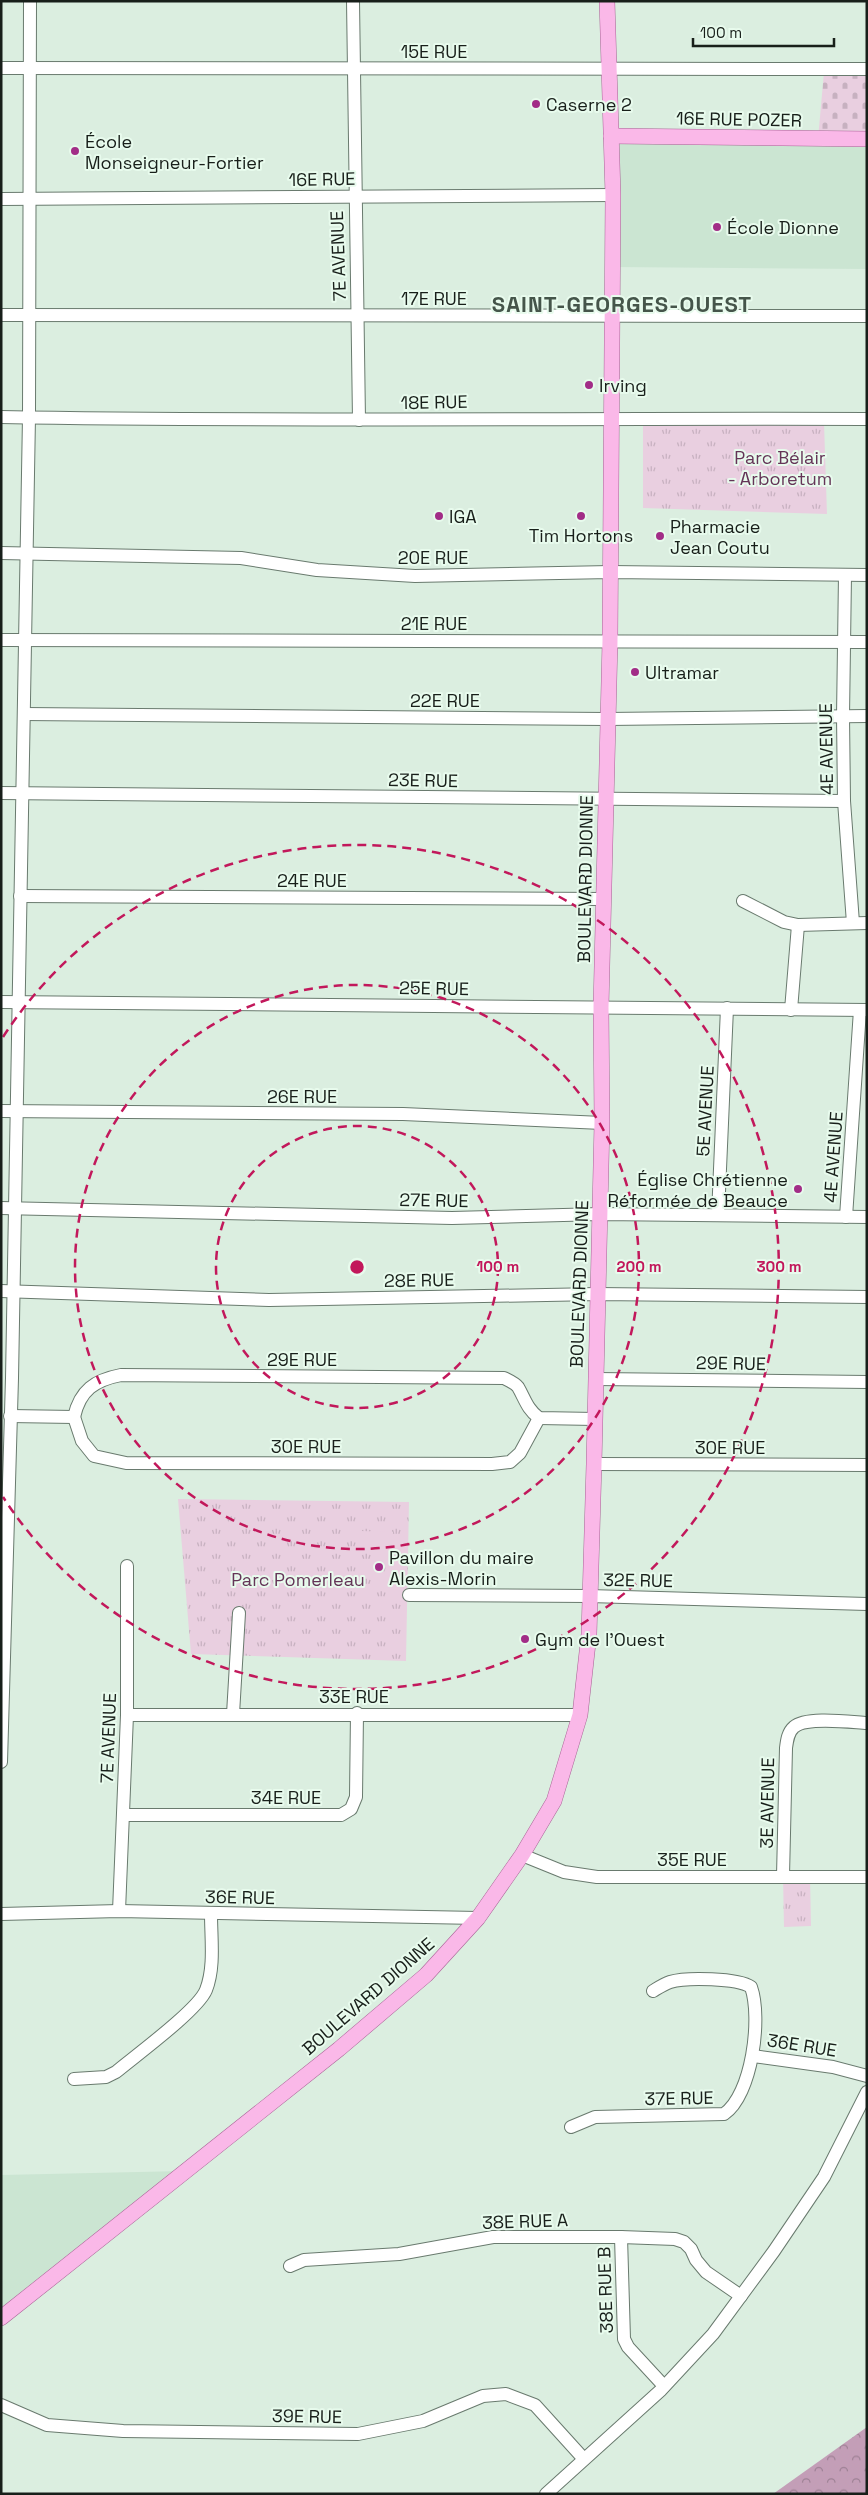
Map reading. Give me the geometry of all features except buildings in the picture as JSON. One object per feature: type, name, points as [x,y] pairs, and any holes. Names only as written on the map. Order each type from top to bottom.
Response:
[{"type":"main road","name":"BOULEVARD DIONNE","points":[[1,2318],[426,1976],[478,1918],[522,1855],[554,1801],[580,1715],[588,1657],[594,1464],[602,1123],[601,1007],[603,900],[610,641],[613,195],[606,1]]},
{"type":"main road","name":"16E RUE POZER","points":[[611,136],[867,139]]},
{"type":"street","points":[[1,1762],[10,1416],[6,1377],[7,1291],[15,1208],[31,315],[28,199],[30,1]]},
{"type":"street","name":"7E AVENUE","points":[[353,1],[354,196],[359,420]]},
{"type":"street","name":"15E RUE","points":[[1,68],[353,69],[607,67],[867,69]]},
{"type":"street","name":"16E RUE","points":[[1,199],[613,195]]},
{"type":"street","name":"17E RUE","points":[[1,314],[867,316]]},
{"type":"street","name":"18E RUE","points":[[1,417],[359,420],[867,419]]},
{"type":"street","name":"20E RUE","points":[[1,553],[241,558],[317,570],[415,576],[610,572],[867,575]]},
{"type":"street","name":"4E AVENUE","points":[[845,575],[844,801],[853,923]]},
{"type":"street","name":"21E RUE","points":[[1,640],[867,642]]},
{"type":"street","name":"22E RUE","points":[[24,714],[607,719],[867,716]]},
{"type":"street","name":"23E RUE","points":[[1,793],[844,801]]},
{"type":"street","name":"24E RUE","points":[[20,896],[603,900]]},
{"type":"street","points":[[743,901],[784,922],[798,925],[867,923]]},
{"type":"street","points":[[791,1010],[798,925]]},
{"type":"street","name":"25E RUE","points":[[1,1002],[863,1010]]},
{"type":"street","name":"5E AVENUE","points":[[718,1215],[727,1008]]},
{"type":"street","name":"4E AVENUE","points":[[846,1217],[863,1010]]},
{"type":"street","name":"26E RUE","points":[[1,1111],[403,1114],[602,1123]]},
{"type":"street","name":"27E RUE","points":[[1,1208],[452,1218],[600,1214],[867,1217]]},
{"type":"street","name":"28E RUE","points":[[7,1291],[269,1300],[597,1294],[867,1297]]},
{"type":"street","name":"29E RUE","points":[[74,1417],[77,1404],[86,1388],[103,1378],[121,1375],[504,1378],[517,1386],[524,1401],[539,1418]]},
{"type":"street","name":"29E RUE","points":[[595,1379],[867,1382]]},
{"type":"street","points":[[10,1416],[74,1417]]},
{"type":"street","name":"30E RUE","points":[[74,1417],[82,1441],[94,1456],[136,1463],[492,1464],[510,1462],[520,1453],[539,1418]]},
{"type":"street","points":[[539,1418],[594,1419]]},
{"type":"street","name":"30E RUE","points":[[594,1464],[867,1465]]},
{"type":"street","name":"7E AVENUE","points":[[119,1911],[128,1715],[127,1566]]},
{"type":"street","name":"32E RUE","points":[[408,1595],[589,1596],[867,1604]]},
{"type":"street","points":[[233,1714],[239,1613]]},
{"type":"street","name":"33E RUE","points":[[128,1715],[356,1713],[580,1715]]},
{"type":"street","name":"34E RUE","points":[[123,1815],[341,1815],[351,1809],[356,1797],[356,1713]]},
{"type":"street","name":"3E AVENUE","points":[[784,1876],[786,1748],[790,1731],[800,1723],[815,1721],[867,1723]]},
{"type":"street","name":"35E RUE","points":[[522,1855],[564,1872],[597,1877],[867,1877]]},
{"type":"street","name":"36E RUE","points":[[1,1914],[119,1911],[478,1918]]},
{"type":"street","points":[[74,2078],[106,2077],[116,2072],[194,2008],[206,1992],[210,1977],[211,1914]]},
{"type":"street","name":"36E RUE","points":[[653,1991],[671,1981],[682,1980],[733,1980],[746,1984],[751,1987],[755,2001],[753,2056],[833,2067],[867,2076]]},
{"type":"street","name":"37E RUE","points":[[571,2127],[595,2117],[724,2114],[732,2109],[738,2100],[753,2056]]},
{"type":"street","points":[[546,2494],[664,2386],[713,2334],[824,2177],[867,2092]]},
{"type":"street","name":"38E RUE A","points":[[290,2266],[304,2260],[399,2254],[493,2237],[675,2239],[684,2242],[691,2249],[696,2260],[706,2272],[741,2296]]},
{"type":"street","name":"38E RUE B","points":[[621,2237],[622,2329],[624,2339],[628,2347],[664,2386]]},
{"type":"street","name":"39E RUE","points":[[1,2405],[47,2425],[104,2430],[358,2434],[423,2421],[483,2396],[506,2394],[535,2405],[584,2458]]},
{"type":"shaded area","points":[[611,136],[867,138],[867,269],[613,267]]},
{"type":"shaded area","points":[[184,2171],[1,2318],[1,2175]]},
{"type":"green space","points":[[824,72],[867,73],[867,139],[818,139]]},
{"type":"green space","name":"Parc Bélair - Arboretum","points":[[643,423],[824,423],[827,514],[643,508]]},
{"type":"green space","name":"Parc Pomerleau","points":[[178,1499],[409,1502],[406,1661],[191,1654]]},
{"type":"green space","points":[[361,1531],[393,1532],[393,1549],[361,1548]]},
{"type":"green space","points":[[783,1876],[810,1876],[811,1926],[784,1927]]},
{"type":"green space","points":[[867,2427],[867,2494],[773,2494]]},
{"type":"place","name":"Caserne 2","points":[[536,104]]},
{"type":"place","name":"École Monseigneur-Fortier","points":[[75,151]]},
{"type":"place","name":"École Dionne","points":[[717,227]]},
{"type":"place","name":"Irving","points":[[589,385]]},
{"type":"place","name":"IGA","points":[[439,516]]},
{"type":"place","name":"Tim Hortons","points":[[581,516]]},
{"type":"place","name":"Pharmacie Jean Coutu","points":[[660,536]]},
{"type":"place","name":"Ultramar","points":[[635,672]]},
{"type":"place","name":"Église Chrétienne Réformée de Beauce","points":[[798,1189]]},
{"type":"place","name":"Pavillon du maire Alexis-Morin","points":[[379,1567]]},
{"type":"place","name":"Gym de l'Ouest","points":[[525,1639]]},
{"type":"district","name":"SAINT-GEORGES-OUEST","points":[[622,304]]}]
